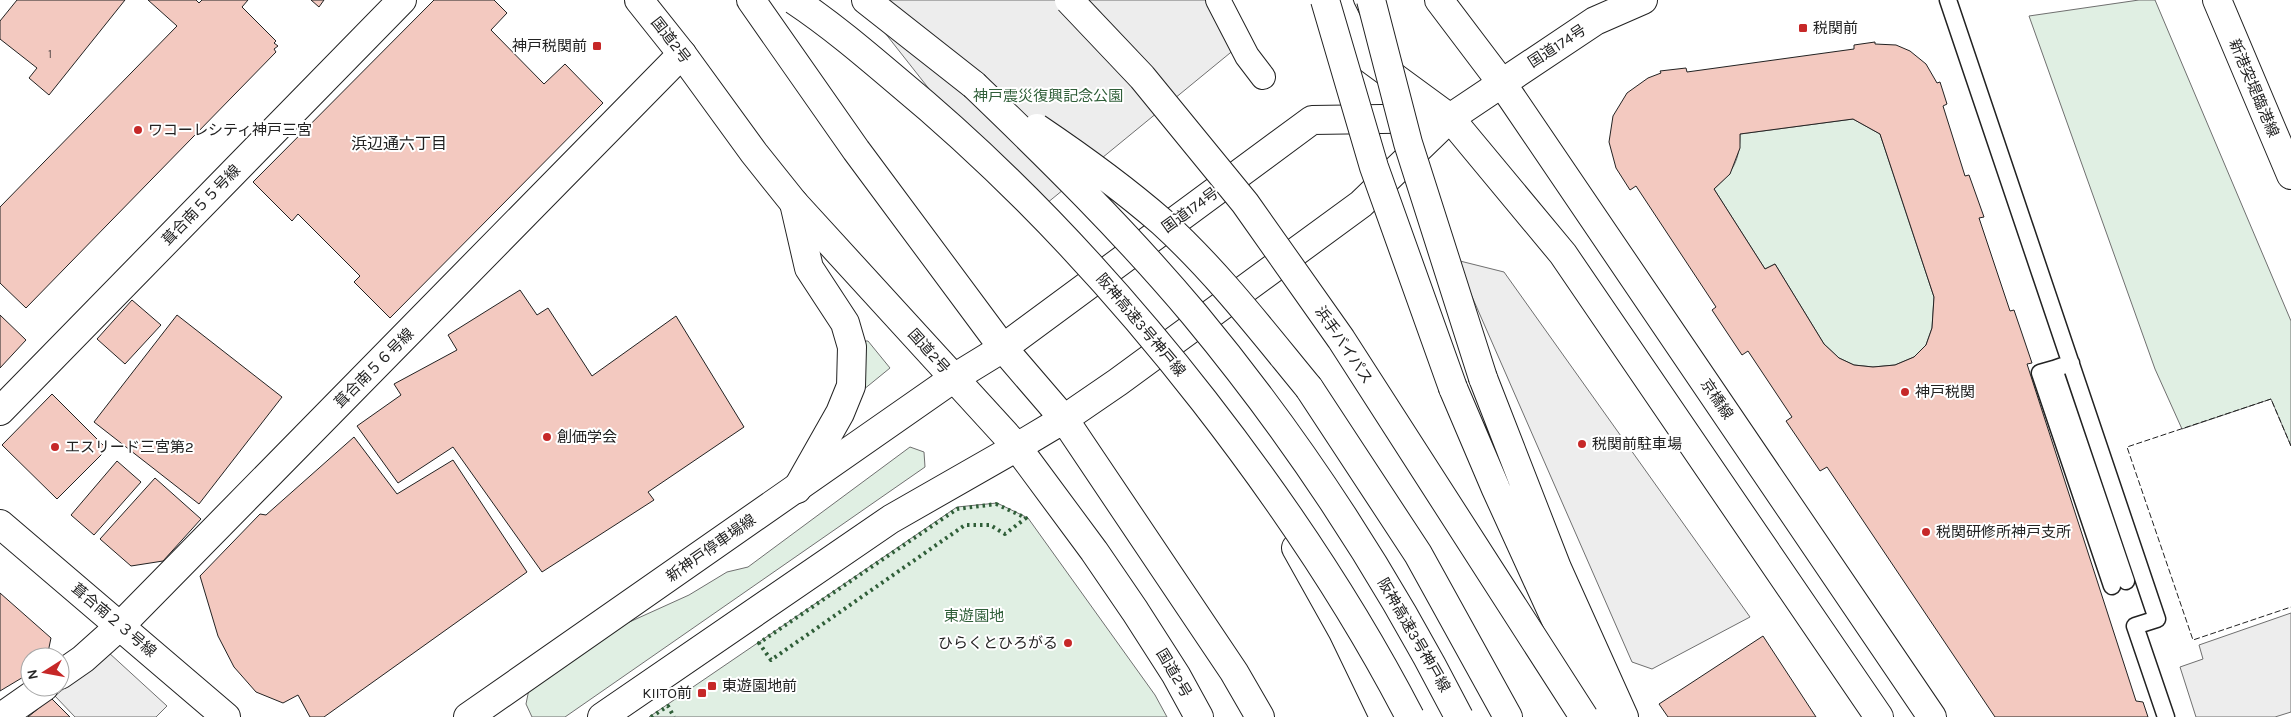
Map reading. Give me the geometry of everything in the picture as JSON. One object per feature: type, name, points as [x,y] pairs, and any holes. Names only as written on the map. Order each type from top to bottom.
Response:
[{"type":"main road","name":"葺合南５５号線","points":[[0,411],[402,0]]},
{"type":"main road","name":"国道2号","points":[[639,0],[794,203],[1017,447],[1094,551],[1135,611],[1176,675],[1199,717]]},
{"type":"main road","points":[[751,0],[856,150],[1003,348],[1064,419],[1234,672],[1260,717]]},
{"type":"main road","name":"阪神高速3号神戸線","points":[[794,0],[822,19],[944,120],[1033,204],[1155,339],[1227,431],[1317,559],[1360,625],[1410,717]]},
{"type":"main road","name":"阪神高速3号神戸線","points":[[866,0],[974,85],[1066,174],[1194,314],[1263,402],[1310,467],[1398,602],[1460,717]]},
{"type":"main road","name":"浜手バイパス","points":[[1069,0],[1142,77],[1250,211],[1341,339],[1584,717]]},
{"type":"main road","name":"浜手バイパス","points":[[1090,0],[1154,68],[1256,193],[1352,328],[1600,717]]},
{"type":"main road","points":[[1325,0],[1374,167],[1453,388],[1496,490],[1600,717]]},
{"type":"main road","points":[[1338,0],[1364,55],[1450,118],[1563,254],[1879,717]]},
{"type":"main road","points":[[1371,0],[1408,143],[1483,378],[1557,568],[1624,717]]},
{"type":"main road","name":"京橋線","points":[[1439,0],[1502,82],[1932,717]]},
{"type":"main road","name":"国道174号","points":[[1017,447],[1064,419],[1118,382],[1360,204],[1450,118],[1595,21],[1643,0]]},
{"type":"main road","name":"新港突堤臨港線","points":[[2217,0],[2291,175]]},
{"type":"main road","name":"葺合南５６号線","points":[[70,668],[121,625],[682,54]]},
{"type":"main road","points":[[974,85],[1084,159],[1162,223],[1233,295],[1309,388],[1418,554],[1508,717]]},
{"type":"main road","name":"国道174号","points":[[954,378],[1003,348],[1312,120],[1450,118]]},
{"type":"main road","points":[[794,203],[809,268],[845,323],[852,348],[850,386],[840,413],[797,489]]},
{"type":"main road","name":"新神戸停車場線","points":[[468,717],[954,378]]},
{"type":"main road","points":[[1227,431],[1343,632],[1384,717]]},
{"type":"main road","points":[[602,717],[891,519],[1017,447]]},
{"type":"main road","name":"葺合南２３号線","points":[[0,524],[121,625],[226,717]]},
{"type":"main road","points":[[1,717],[30,697]]},
{"type":"street","points":[[1218,0],[1246,56],[1263,78]]},
{"type":"lane","points":[[1948,0],[2157,619],[2135,626],[2166,717]]},
{"type":"lane","points":[[2071,363],[2040,373],[2119,583]]},
{"type":"green space","points":[[2139,0],[2155,0],[2291,321],[2291,446],[2271,399],[2182,429],[2155,369],[2029,16]]},
{"type":"green space","points":[[1853,119],[1880,134],[1934,297],[1932,328],[1926,345],[1914,357],[1895,365],[1873,367],[1854,365],[1839,358],[1824,344],[1775,264],[1765,269],[1714,189],[1731,171],[1734,165],[1739,151],[1740,134]]},
{"type":"green space","points":[[862,341],[868,341],[890,368],[863,390]]},
{"type":"green space","points":[[910,447],[924,452],[925,467],[565,717],[532,717],[526,704],[530,684],[625,624],[689,595],[727,572],[748,567]]},
{"type":"green space","name":"東遊園地","points":[[997,503],[1028,518],[1155,695],[1167,717],[649,717],[957,507]]},
{"type":"shaded area","name":"神戸震災復興記念公園","points":[[859,0],[1218,0],[1241,44],[1030,217]]},
{"type":"shaded area","name":"税関前駐車場","points":[[1456,260],[1504,272],[1750,617],[1652,669],[1632,662]]},
{"type":"shaded area","points":[[2291,613],[2291,712],[2275,717],[2196,717],[2180,667],[2203,659],[2199,645]]},
{"type":"shaded area","points":[[108,652],[167,706],[156,717],[75,717],[56,697],[70,697],[70,684]]},
{"type":"building","points":[[17,0],[125,0],[49,95],[29,78],[37,68],[0,39],[0,21]]},
{"type":"building","name":"ワコーレシティ神戸三宮","points":[[148,0],[196,0],[199,3],[202,0],[248,0],[242,7],[276,41],[274,43],[278,46],[274,49],[276,52],[26,308],[0,283],[0,207],[177,26]]},
{"type":"building","points":[[311,0],[324,0],[319,7]]},
{"type":"building","points":[[434,0],[494,0],[507,13],[491,30],[544,84],[565,64],[603,103],[390,318],[354,282],[360,276],[298,214],[292,221],[253,182]]},
{"type":"building","name":"神戸税関","points":[[1875,42],[1875,44],[1896,45],[1910,51],[1926,64],[1937,83],[1940,82],[1947,104],[1943,106],[1965,176],[1969,175],[1984,217],[1979,218],[2010,311],[2014,310],[2032,363],[2027,364],[2136,701],[2143,702],[2148,717],[1995,717],[1827,467],[1820,471],[1786,421],[1792,417],[1748,351],[1742,355],[1712,310],[1716,307],[1636,186],[1630,190],[1616,168],[1609,142],[1613,116],[1627,93],[1648,78],[1661,73],[1660,71],[1686,68],[1687,72],[1854,49],[1854,45]],"holes":[[[1853,119],[1880,134],[1934,297],[1932,328],[1926,345],[1914,357],[1895,365],[1873,367],[1854,365],[1839,358],[1824,344],[1775,264],[1765,269],[1714,189],[1730,174],[1740,148],[1740,134]]]},
{"type":"building","name":"創価学会","points":[[520,290],[537,315],[548,308],[592,376],[676,316],[744,427],[648,492],[654,500],[542,572],[453,447],[398,483],[357,426],[401,395],[394,384],[457,350],[448,335]]},
{"type":"building","points":[[132,300],[161,325],[125,364],[97,339]]},
{"type":"building","points":[[0,315],[26,340],[0,368]]},
{"type":"building","points":[[177,315],[282,397],[199,504],[94,422]]},
{"type":"building","name":"エスリード三宮第2","points":[[52,394],[107,449],[57,499],[2,445]]},
{"type":"building","points":[[354,437],[397,494],[453,460],[527,572],[324,717],[310,717],[298,695],[283,703],[256,692],[234,667],[218,636],[200,576],[260,514],[266,515]]},
{"type":"building","points":[[117,461],[141,482],[94,535],[71,515]]},
{"type":"building","points":[[155,478],[201,519],[163,561],[131,566],[100,539]]},
{"type":"building","points":[[0,593],[51,638],[49,647],[20,647],[20,679],[0,691]]},
{"type":"building","points":[[1763,636],[1816,717],[1668,717],[1659,704]]},
{"type":"building","points":[[51,698],[70,717],[28,717]]},
{"type":"hedge","points":[[996,504],[1026,518],[1005,534],[990,525],[965,525],[771,660],[759,643],[957,509],[996,504]]},
{"type":"hedge","points":[[651,717],[668,706],[674,717]]},
{"type":"fence","points":[[2291,446],[2271,399],[2127,447],[2193,640],[2291,607]]},
{"type":"place","name":"税関前","points":[[1803,28]]},
{"type":"place","name":"神戸税関前","points":[[597,46]]},
{"type":"place","name":"ワコーレシティ神戸三宮","points":[[138,130]]},
{"type":"place","name":"神戸税関","points":[[1905,392]]},
{"type":"place","name":"創価学会","points":[[547,437]]},
{"type":"place","name":"税関前駐車場","points":[[1582,444]]},
{"type":"place","name":"エスリード三宮第2","points":[[55,447]]},
{"type":"place","name":"税関研修所神戸支所","points":[[1926,532]]},
{"type":"place","name":"ひらくとひろがる","points":[[1068,643]]},
{"type":"place","name":"東遊園地前","points":[[712,686]]},
{"type":"place","name":"KIITO前","points":[[702,693]]},
{"type":"district","name":"浜辺通六丁目","points":[[399,143]]}]
